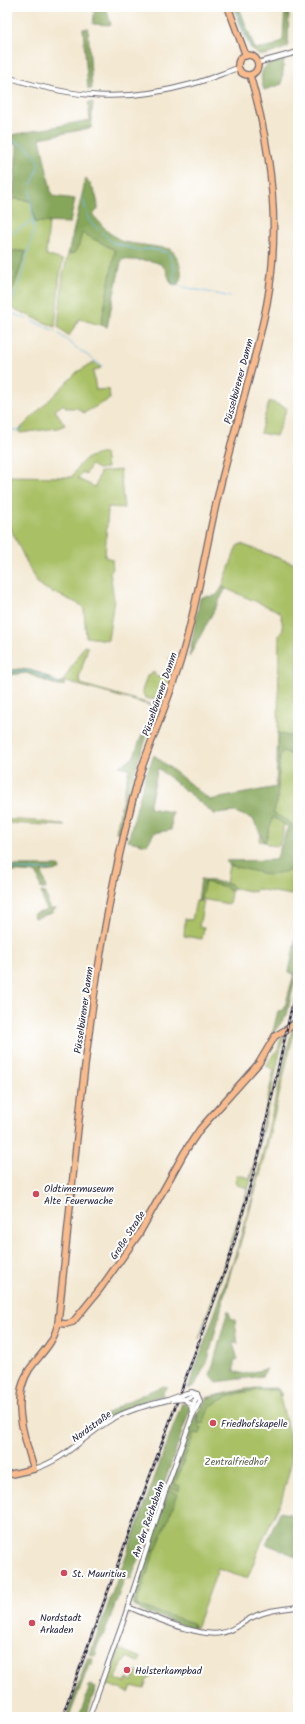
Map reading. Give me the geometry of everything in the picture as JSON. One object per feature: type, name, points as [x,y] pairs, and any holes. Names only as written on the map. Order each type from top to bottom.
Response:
[{"type":"main road","points":[[228,7],[246,56]]},
{"type":"main road","points":[[246,56],[254,58],[257,62],[255,71],[250,74],[242,73],[238,68],[239,62],[246,56]]},
{"type":"main road","name":"Püsselbürener Damm","points":[[58,1323],[89,1022],[97,971],[122,843],[140,775],[183,652],[212,522],[256,351],[267,301],[272,251],[272,196],[267,151],[250,74]]},
{"type":"main road","name":"Große Straße","points":[[58,1323],[66,1324],[73,1322],[100,1289],[139,1234],[184,1153],[200,1129],[259,1063],[275,1036],[289,1028],[298,1020]]},
{"type":"main road","points":[[7,1475],[34,1469],[22,1423],[20,1396],[26,1376],[51,1344],[58,1323]]},
{"type":"street","points":[[257,62],[298,52]]},
{"type":"street","points":[[7,77],[44,89],[68,93],[114,96],[166,91],[194,84],[238,68]]},
{"type":"street","points":[[168,1400],[187,1393],[192,1392],[198,1394],[192,1409]]},
{"type":"street","name":"Nordstraße","points":[[34,1469],[51,1464],[116,1417],[135,1409],[168,1400],[184,1399],[198,1394]]},
{"type":"street","name":"An der Reichsbahn","points":[[89,1717],[128,1607],[146,1546],[192,1416],[200,1400],[198,1394]]},
{"type":"street","points":[[184,1399],[191,1405],[192,1409]]},
{"type":"street","name":"An der Reichsbahn","points":[[192,1409],[192,1416]]},
{"type":"street","points":[[128,1607],[186,1628],[210,1634],[218,1634],[232,1630],[252,1617],[264,1613],[298,1607]]},
{"type":"green space","points":[[95,7],[106,7],[111,25],[93,24]]},
{"type":"green space","points":[[234,7],[239,7],[255,49],[272,47],[283,40],[285,7],[289,7],[288,47],[267,54],[261,55],[256,53],[248,42]]},
{"type":"green space","points":[[88,28],[92,89],[88,89],[83,29]]},
{"type":"green space","points":[[284,58],[282,84],[264,90],[261,77],[264,68],[271,63]]},
{"type":"green space","points":[[93,102],[91,128],[40,138],[52,196],[75,199],[70,223],[35,222],[31,201],[13,198],[17,146],[7,140],[7,133],[12,135],[90,120],[88,103]]},
{"type":"green space","points":[[86,178],[93,189],[97,200],[98,209],[93,215],[108,232],[123,242],[171,249],[177,257],[181,272],[180,281],[177,285],[172,284],[164,267],[160,264],[150,261],[123,259],[121,262],[107,327],[101,325],[115,250],[82,233],[79,245],[74,253],[68,254]]},
{"type":"green space","points":[[7,198],[31,201],[35,222],[49,222],[46,255],[63,260],[60,275],[55,327],[7,306],[26,252],[7,251]]},
{"type":"green space","points":[[81,232],[115,250],[115,257],[101,325],[79,319],[69,336],[58,327],[63,275],[68,254],[74,253]]},
{"type":"green space","points":[[7,251],[26,251],[10,297],[7,297],[7,288],[14,273],[9,269]]},
{"type":"green space","points":[[94,362],[101,368],[93,371],[96,390],[109,389],[110,399],[84,413],[77,408],[66,408],[64,404],[55,410],[65,425],[58,428],[20,433],[19,430],[77,372]]},
{"type":"green space","points":[[269,401],[287,408],[276,436],[260,433]]},
{"type":"green space","points":[[105,453],[107,468],[98,469],[91,465],[86,474],[82,472],[78,479],[95,487],[100,472],[120,470],[124,508],[108,507],[105,557],[112,559],[113,569],[110,572],[114,599],[108,640],[86,637],[84,610],[81,605],[38,584],[7,521],[7,476],[72,477],[85,460]]},
{"type":"green space","points":[[241,544],[298,565],[298,739],[278,733],[279,635],[283,630],[281,614],[278,611],[222,587],[237,546]]},
{"type":"green space","points":[[222,587],[226,588],[189,657],[200,598],[215,596]]},
{"type":"green space","points":[[84,646],[88,647],[79,678],[81,684],[153,706],[63,681]]},
{"type":"green space","points":[[172,656],[176,659],[162,701],[145,698],[142,691],[147,676],[154,672],[156,677],[164,675],[168,671],[170,657]]},
{"type":"green space","points":[[19,669],[36,671],[59,683],[63,681],[65,685],[58,686],[26,673],[7,675],[7,671]]},
{"type":"green space","points":[[148,733],[134,773],[120,833],[116,832],[129,768],[119,766],[133,758],[142,735]]},
{"type":"green space","points":[[278,733],[298,739],[298,758],[284,751],[280,754],[277,803],[273,813],[291,823],[298,833],[298,869],[269,875],[229,865],[226,861],[276,860],[288,827],[273,817],[265,843],[253,819],[235,812],[214,814],[158,768],[149,808],[172,812],[171,830],[154,833],[147,845],[128,841],[145,777],[154,755],[210,800],[276,787]]},
{"type":"green space","points":[[284,751],[298,758],[298,833],[296,828],[288,822],[283,827],[283,834],[279,846],[267,845],[266,842],[259,841],[265,822],[277,803],[280,754]]},
{"type":"green space","points":[[7,820],[28,820],[65,826],[7,823]]},
{"type":"green space","points":[[229,865],[264,871],[298,869],[298,896],[256,889],[255,892],[234,888],[230,884],[226,883]]},
{"type":"green space","points":[[7,866],[59,866],[60,870],[42,872],[46,889],[41,889],[37,873],[7,871]]},
{"type":"green space","points":[[201,879],[230,884],[234,888],[231,892],[231,888],[229,891],[226,887],[205,882],[200,901],[198,901]]},
{"type":"green space","points":[[204,882],[232,887],[229,904],[201,899]]},
{"type":"green space","points":[[41,892],[46,893],[50,910],[56,908],[52,913],[34,918],[33,914],[46,911]]},
{"type":"green space","points":[[196,901],[204,901],[199,927],[204,928],[202,939],[184,936],[185,919],[192,920]]},
{"type":"green space","points":[[298,926],[298,965],[287,1015],[272,1035],[278,1011],[284,1010],[294,974],[289,972]]},
{"type":"green space","points":[[292,1029],[294,1029],[293,1036],[261,1171],[235,1262],[233,1262],[252,1198]]},
{"type":"green space","points":[[284,1035],[256,1157],[244,1206],[228,1258],[199,1339],[248,1188],[237,1185],[238,1183],[235,1182],[237,1175],[250,1178],[254,1164],[274,1069],[266,1066],[275,1052],[277,1053],[281,1038]]},
{"type":"green space","points":[[233,1262],[208,1360],[195,1385],[188,1389]]},
{"type":"green space","points":[[228,1310],[231,1318],[235,1320],[238,1345],[235,1342],[233,1343],[238,1360],[234,1360],[234,1371],[244,1374],[267,1369],[262,1376],[217,1382],[210,1376]]},
{"type":"green space","points":[[163,1386],[168,1387],[163,1392],[163,1395],[124,1409],[89,1431],[87,1428],[123,1404]]},
{"type":"green space","points":[[255,1388],[278,1389],[282,1395],[280,1396],[278,1390],[270,1390],[252,1391],[232,1395],[216,1403],[210,1408],[204,1423],[200,1424],[197,1413],[207,1398]]},
{"type":"green space","name":"Zentralfriedhof","points":[[246,1389],[278,1389],[289,1434],[291,1464],[281,1502],[263,1539],[248,1577],[245,1578],[218,1569],[196,1628],[135,1607],[133,1604],[167,1494],[190,1430],[201,1408],[209,1397]]},
{"type":"green space","points":[[182,1403],[188,1405],[190,1409],[131,1579],[125,1578],[103,1637],[101,1637],[95,1652],[98,1653],[95,1656],[90,1654]]},
{"type":"green space","points":[[196,1414],[199,1427],[202,1428],[200,1434],[194,1433],[175,1484],[180,1486],[179,1491],[170,1488]]},
{"type":"green space","points":[[169,1490],[178,1494],[156,1550],[150,1548]]},
{"type":"green space","points":[[280,1512],[298,1516],[298,1557],[266,1544]]},
{"type":"green space","points":[[150,1549],[155,1551],[136,1605],[138,1605],[137,1608],[133,1604]]},
{"type":"green space","points":[[139,1606],[193,1623],[194,1629],[141,1611],[138,1608]]},
{"type":"green space","points":[[119,1649],[141,1658],[139,1662],[127,1657],[125,1661],[123,1661],[116,1679],[125,1683],[127,1679],[132,1681],[137,1671],[141,1675],[142,1673],[151,1675],[147,1680],[144,1689],[132,1686],[129,1693],[109,1685],[107,1687],[105,1686],[109,1683]]},
{"type":"green space","points":[[88,1657],[93,1659],[92,1665],[89,1665],[69,1717],[66,1717]]},
{"type":"green space","points":[[90,1685],[96,1688],[86,1717],[79,1717],[89,1689],[87,1687]]},
{"type":"waterway","points":[[235,7],[250,48]]},
{"type":"waterway","points":[[7,138],[28,148],[36,156],[38,167],[31,185]]},
{"type":"waterway","points":[[10,307],[18,288],[34,230],[30,190]]},
{"type":"waterway","points":[[82,195],[89,221],[113,243],[139,250],[151,249],[169,253],[174,269],[174,285],[231,297]]},
{"type":"waterway","points":[[7,236],[34,220]]},
{"type":"waterway","points":[[11,313],[27,319]]},
{"type":"waterway","points":[[32,321],[55,331]]},
{"type":"waterway","points":[[59,334],[78,349]]},
{"type":"waterway","points":[[80,350],[102,366]]},
{"type":"waterway","points":[[7,430],[20,430],[23,428]]},
{"type":"waterway","points":[[7,672],[32,671],[58,684]]},
{"type":"waterway","points":[[7,868],[31,870],[52,869]]},
{"type":"railway","points":[[62,1717],[231,1254],[259,1154],[298,979]]},
{"type":"place","name":"Oldtimermuseum Alte Feuerwache","points":[[36,1194]]},
{"type":"place","name":"Friedhofskapelle","points":[[213,1423]]},
{"type":"place","name":"St. Mauritius","points":[[64,1573]]},
{"type":"place","name":"Nordstadt Arkaden","points":[[32,1623]]},
{"type":"place","name":"Holsterkampbad","points":[[127,1670]]}]
